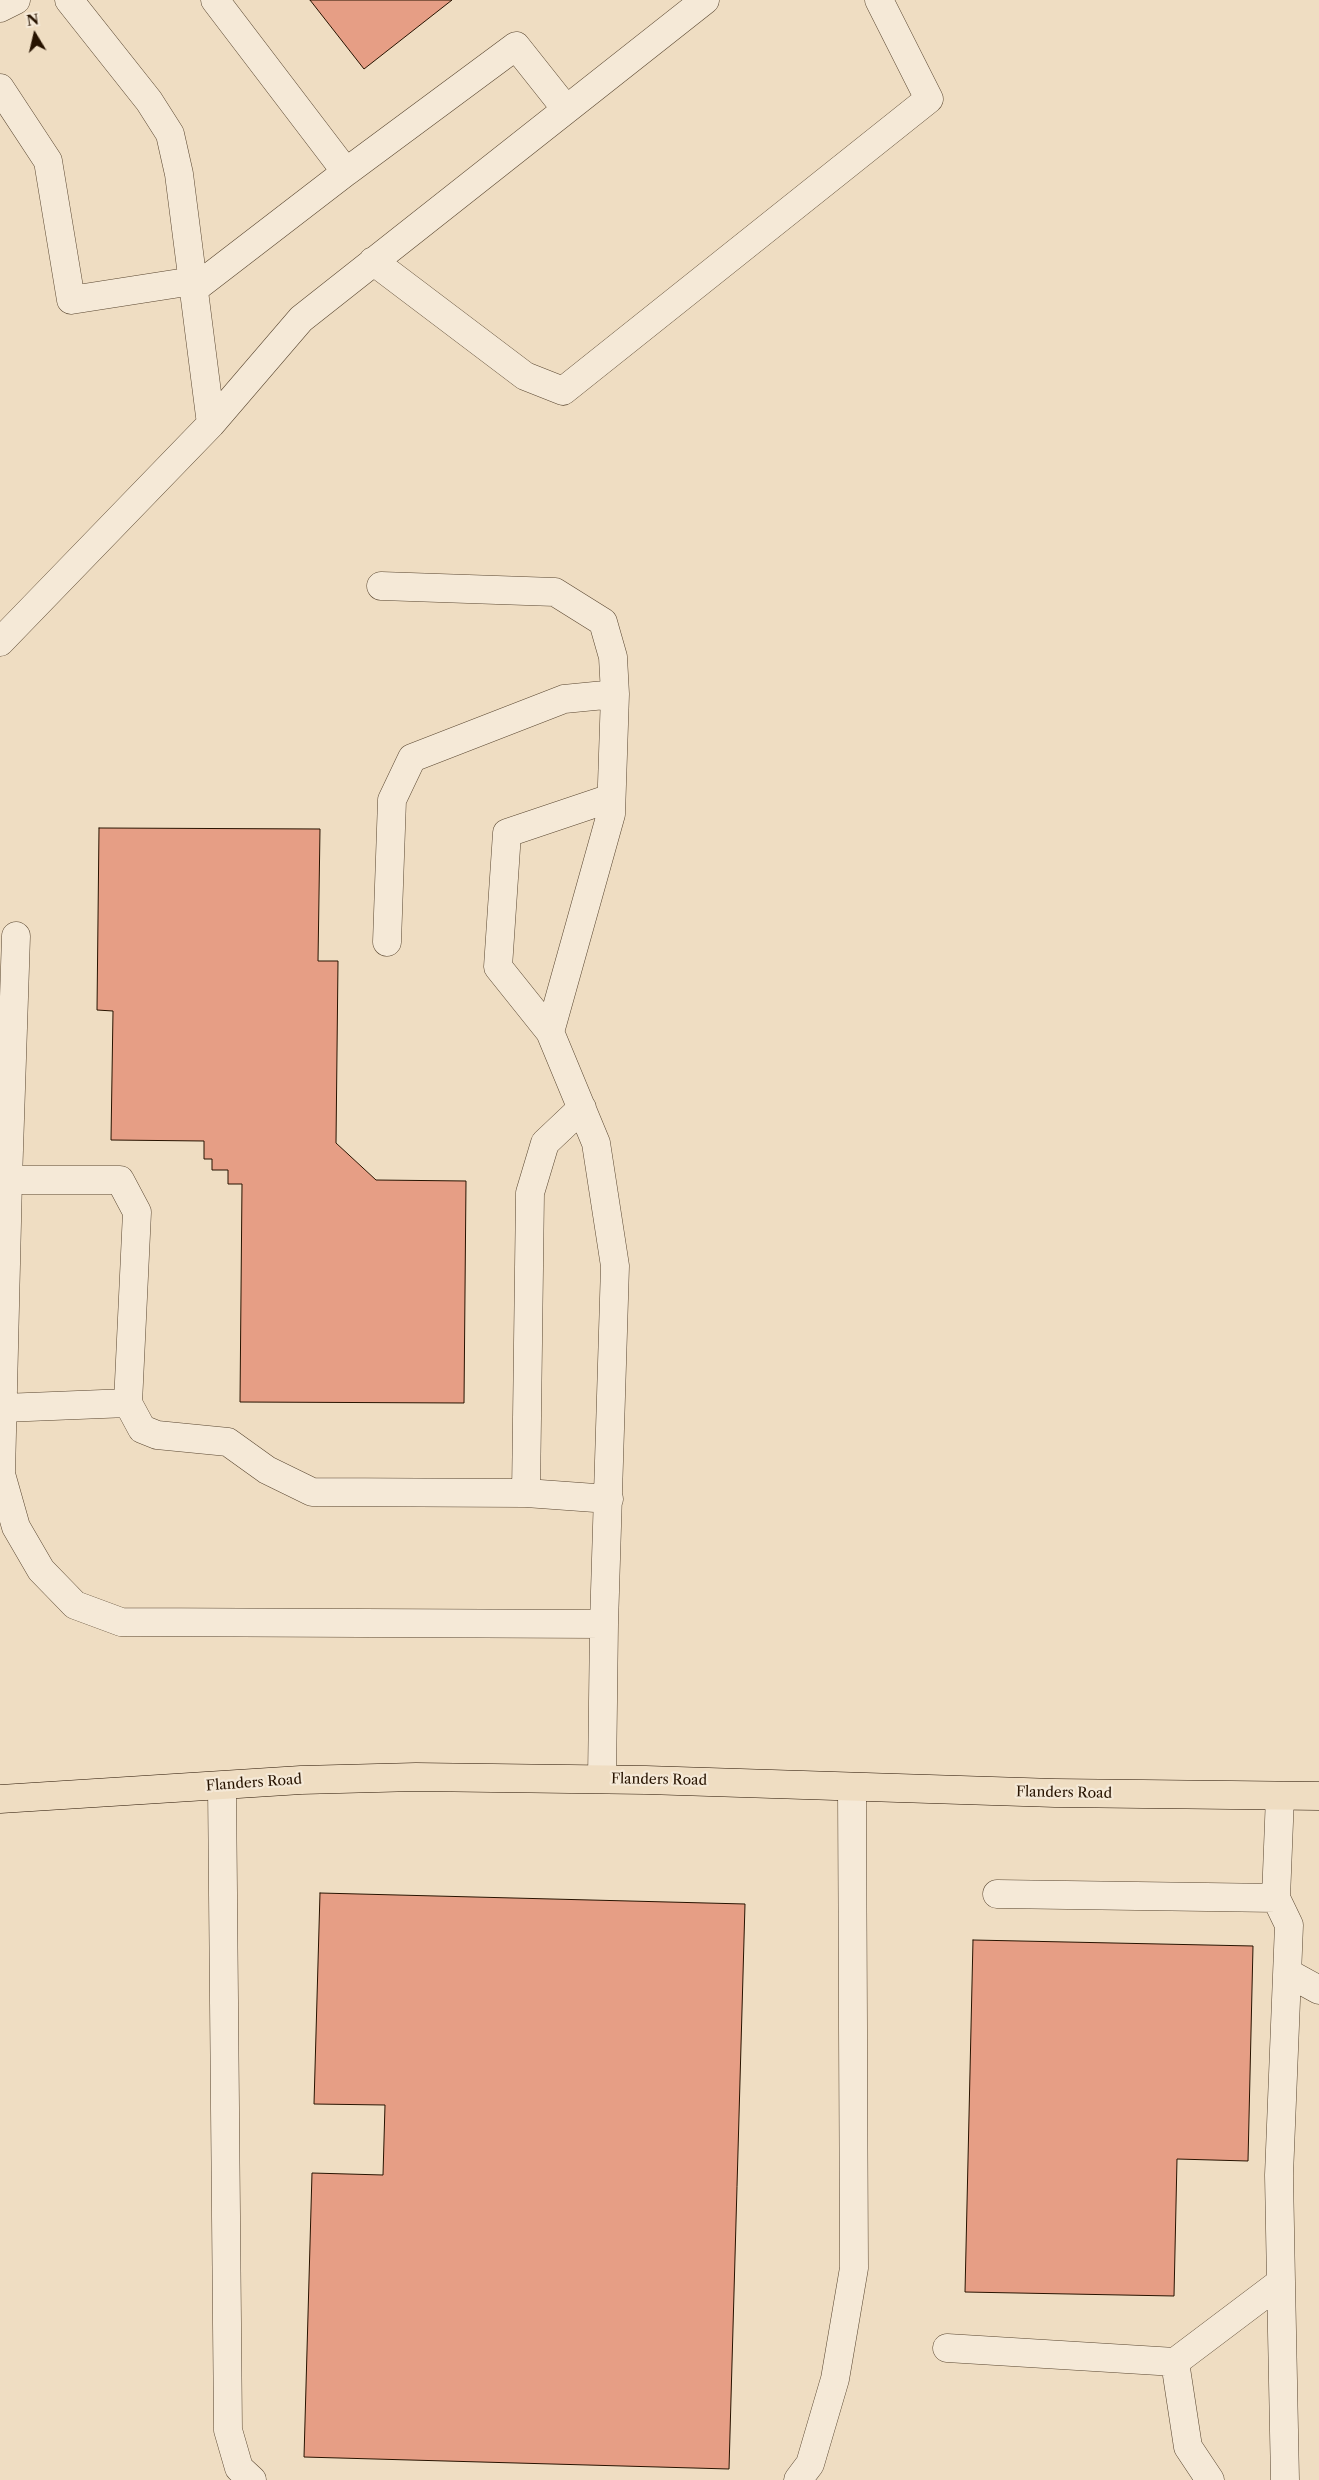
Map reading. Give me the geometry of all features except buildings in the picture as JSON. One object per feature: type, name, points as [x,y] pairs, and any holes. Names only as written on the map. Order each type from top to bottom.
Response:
[{"type":"main road","name":"Flanders Road","points":[[0,1800],[301,1780],[416,1777],[602,1779],[1055,1793],[1319,1796]]},
{"type":"lane","points":[[0,8],[16,0]]},
{"type":"lane","points":[[69,0],[149,101],[170,134],[179,174],[211,424]]},
{"type":"lane","points":[[215,0],[346,172]]},
{"type":"lane","points":[[0,642],[211,424],[301,319],[704,0]]},
{"type":"lane","points":[[373,261],[526,376],[563,391],[929,99],[879,0]]},
{"type":"lane","points":[[0,88],[48,161],[71,300],[193,285],[516,46],[566,109]]},
{"type":"lane","points":[[381,586],[555,592],[602,622],[612,657],[615,694],[611,814],[550,1032]]},
{"type":"lane","points":[[387,942],[392,800],[412,758],[564,699],[615,694]]},
{"type":"lane","points":[[602,1779],[604,1624],[615,1266],[596,1143],[550,1032],[498,967],[507,833],[611,798]]},
{"type":"lane","points":[[16,936],[4,1180],[1,1474],[16,1527],[41,1570],[75,1605],[121,1622],[604,1624]]},
{"type":"lane","points":[[526,1493],[530,1193],[545,1143],[582,1108]]},
{"type":"lane","points":[[4,1180],[120,1180],[137,1212],[128,1403],[142,1429],[157,1435],[228,1442],[267,1470],[312,1492],[526,1493],[609,1499]]},
{"type":"lane","points":[[3,1408],[128,1403]]},
{"type":"lane","points":[[222,1786],[228,2430],[239,2468],[252,2480]]},
{"type":"lane","points":[[798,2480],[810,2464],[835,2379],[854,2268],[852,1787]]},
{"type":"lane","points":[[1280,1796],[1276,1898],[1289,1925],[1279,2175],[1285,2480]]},
{"type":"lane","points":[[996,1894],[1276,1898]]},
{"type":"lane","points":[[1288,1973],[1319,1990]]},
{"type":"lane","points":[[947,2348],[1175,2362],[1281,2282]]},
{"type":"lane","points":[[1175,2362],[1188,2447],[1210,2480]]}]
